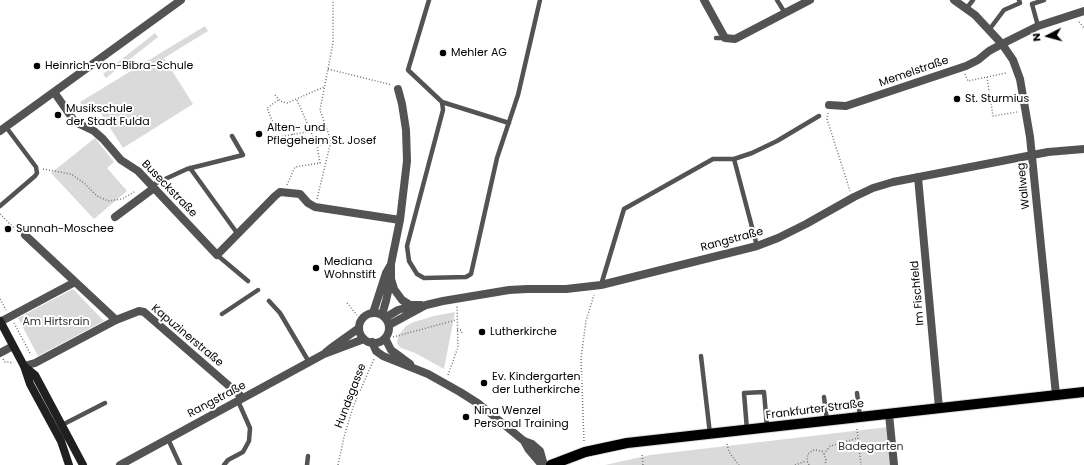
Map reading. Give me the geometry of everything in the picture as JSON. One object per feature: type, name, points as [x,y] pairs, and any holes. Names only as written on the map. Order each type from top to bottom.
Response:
[{"type":"main road","points":[[0,321],[24,366],[30,384],[83,465]]},
{"type":"main road","name":"Frankfurter Straße","points":[[551,465],[585,452],[611,446],[1084,392]]},
{"type":"main road","points":[[58,427],[69,465]]},
{"type":"street","points":[[3,129],[180,0]]},
{"type":"street","points":[[704,0],[725,38],[735,39],[810,0]]},
{"type":"street","name":"Wallweg","points":[[954,0],[975,16],[1002,44],[1013,60],[1020,79],[1030,137],[1056,395]]},
{"type":"street","name":"Memelstraße","points":[[829,105],[846,106],[966,66],[1002,44],[1038,26],[1084,11]]},
{"type":"street","points":[[395,87],[402,104],[406,130],[407,161],[400,220],[391,264],[386,301],[386,319],[391,350],[414,367],[473,400],[495,416],[524,441],[529,450],[543,465]]},
{"type":"street","name":"Buseckstraße","points":[[54,92],[75,122],[99,135],[123,162],[135,168],[217,255]]},
{"type":"street","name":"Rangstraße","points":[[386,319],[426,305],[447,300],[509,290],[566,289],[601,285],[757,246],[797,229],[854,197],[873,188],[892,182],[1032,156],[1084,149]]},
{"type":"street","name":"Im Fischfeld","points":[[918,177],[939,408]]},
{"type":"street","points":[[116,217],[152,185]]},
{"type":"street","points":[[217,255],[277,194],[284,192],[300,194],[308,203],[316,207],[400,220]]},
{"type":"street","points":[[25,235],[116,320]]},
{"type":"street","points":[[373,313],[386,273],[391,264]]},
{"type":"street","points":[[390,278],[394,289],[402,300],[416,305]]},
{"type":"street","points":[[0,321],[75,282]]},
{"type":"street","name":"Rangstraße","points":[[386,319],[398,310],[416,305],[426,305]]},
{"type":"street","name":"Kapuzinerstraße","points":[[24,366],[35,363],[116,320],[133,312],[139,311],[144,312],[241,400]]},
{"type":"street","points":[[386,319],[370,313],[361,321],[359,328],[362,336],[376,351],[383,356],[392,361],[414,367]]},
{"type":"street","name":"Rangstraße","points":[[324,354],[330,348],[359,328]]},
{"type":"street","points":[[368,341],[379,342],[389,338]]},
{"type":"street","name":"Rangstraße","points":[[120,465],[324,354],[368,341]]},
{"type":"street","points":[[1,355],[13,346]]},
{"type":"street","points":[[889,414],[894,465]]},
{"type":"lane","points":[[429,0],[408,70],[442,102],[509,123]]},
{"type":"lane","points":[[442,102],[443,110],[407,246],[409,261],[416,274],[424,278],[466,278],[471,274],[497,158],[518,95],[540,0]]},
{"type":"lane","points":[[777,0],[784,13]]},
{"type":"lane","points":[[966,9],[973,0]]},
{"type":"lane","points":[[989,30],[1004,10],[1020,3],[1019,0]]},
{"type":"lane","points":[[1038,26],[1030,2],[1044,0]]},
{"type":"lane","points":[[716,38],[725,38]]},
{"type":"lane","points":[[601,285],[624,210],[713,159],[734,159],[752,153],[777,141],[819,116]]},
{"type":"lane","points":[[0,206],[37,173],[36,167],[3,129]]},
{"type":"lane","points":[[152,185],[190,168],[243,155],[232,136]]},
{"type":"lane","points":[[734,159],[757,246]]},
{"type":"lane","points":[[190,168],[237,233]]},
{"type":"lane","points":[[217,255],[248,281]]},
{"type":"lane","points":[[222,314],[258,290]]},
{"type":"lane","points":[[269,302],[280,312],[309,362]]},
{"type":"lane","points":[[701,356],[710,434]]},
{"type":"lane","points":[[746,430],[744,394],[764,392],[767,428]]},
{"type":"lane","points":[[857,393],[860,417]]},
{"type":"lane","points":[[824,397],[827,421]]},
{"type":"lane","points":[[224,465],[228,460],[243,452],[249,441],[250,428],[241,400]]},
{"type":"lane","points":[[58,427],[105,403]]},
{"type":"lane","points":[[168,439],[180,465]]},
{"type":"lane","points":[[307,465],[308,456]]},
{"type":"path","points":[[316,207],[331,143],[331,136],[320,110],[334,34],[334,0]]},
{"type":"path","points":[[1077,20],[1084,28]]},
{"type":"path","points":[[328,69],[395,87]]},
{"type":"path","points":[[965,74],[968,81],[1006,73]]},
{"type":"path","points":[[987,77],[993,116],[1017,112]]},
{"type":"path","points":[[275,95],[278,100],[285,103],[297,100],[324,87]]},
{"type":"path","points":[[278,100],[266,108],[279,137],[310,131]]},
{"type":"path","points":[[284,192],[295,168],[320,163],[317,146],[297,100]]},
{"type":"path","points":[[829,105],[827,119],[849,190],[854,197]]},
{"type":"path","points":[[266,132],[274,126]]},
{"type":"path","points":[[292,134],[294,144]]},
{"type":"path","points":[[317,146],[331,143]]},
{"type":"path","points":[[36,167],[70,174],[84,183],[97,196],[108,201],[122,199],[152,185]]},
{"type":"path","points":[[0,214],[21,234],[25,235]]},
{"type":"path","points":[[584,441],[581,358],[586,321],[595,293]]},
{"type":"path","points":[[0,299],[8,312]]},
{"type":"path","points":[[347,303],[357,315]]},
{"type":"path","points":[[448,375],[458,347],[457,306]]},
{"type":"path","points":[[12,319],[31,356]]},
{"type":"path","points":[[389,338],[457,320]]},
{"type":"path","points":[[458,330],[461,330],[462,334],[458,334]]},
{"type":"path","points":[[1,355],[5,362],[10,362],[16,369]]},
{"type":"path","name":"Hundsgasse","points":[[338,465],[350,414],[375,357]]},
{"type":"path","points":[[857,429],[861,465]]},
{"type":"path","points":[[824,454],[830,446],[858,438]]},
{"type":"path","points":[[727,444],[729,452],[739,465]]},
{"type":"path","points":[[809,465],[807,460],[808,454],[813,450],[819,450],[824,454],[826,464]]},
{"type":"path","points":[[642,455],[644,465]]},
{"type":"path","points":[[795,465],[807,460]]},
{"type":"green space","points":[[205,26],[208,31],[164,58],[193,104],[123,148],[93,101],[83,107],[80,102]]},
{"type":"green space","points":[[155,33],[158,37],[106,78],[103,74]]},
{"type":"green space","points":[[95,138],[114,162],[107,168],[127,191],[94,219],[51,173]]},
{"type":"green space","name":"Am Hirtsrain","points":[[73,289],[104,321],[38,356],[18,318]]},
{"type":"green space","points":[[455,312],[444,369],[415,353],[401,348],[397,344],[398,336],[406,326],[434,316]]},
{"type":"green space","name":"Badegarten","points":[[888,427],[892,465],[605,465],[650,455]]},
{"type":"place","name":"Mehler AG","points":[[443,53]]},
{"type":"place","name":"Heinrich-von-Bibra-Schule","points":[[37,66]]},
{"type":"place","name":"St. Sturmius","points":[[957,99]]},
{"type":"place","name":"Musikschule der Stadt Fulda","points":[[58,115]]},
{"type":"place","name":"Alten- und Pflegeheim St. Josef","points":[[259,134]]},
{"type":"place","name":"Sunnah-Moschee","points":[[8,229]]},
{"type":"place","name":"Mediana Wohnstift","points":[[316,268]]},
{"type":"place","name":"Lutherkirche","points":[[482,332]]},
{"type":"place","name":"Ev. Kindergarten der Lutherkirche","points":[[484,383]]},
{"type":"place","name":"Nina Wenzel Personal Training","points":[[466,417]]}]
